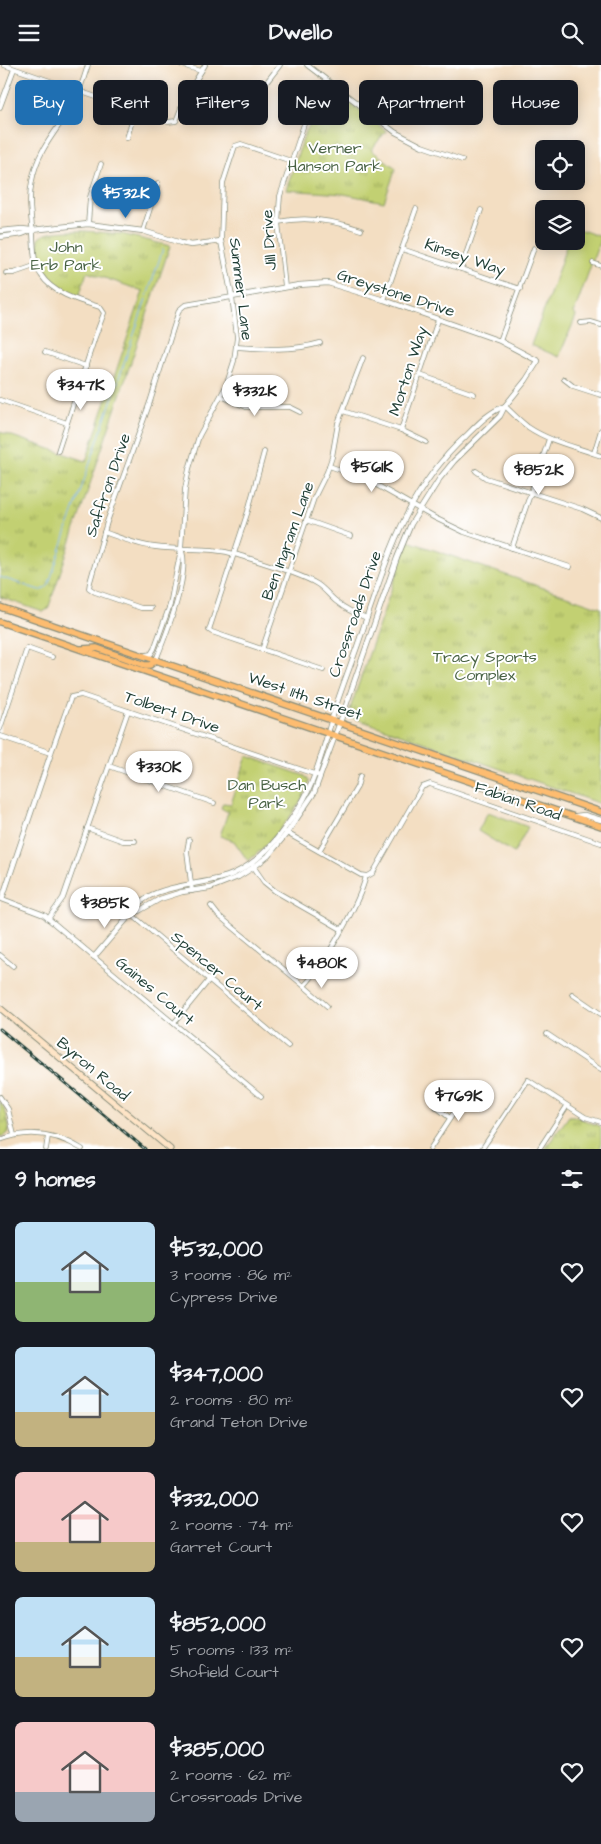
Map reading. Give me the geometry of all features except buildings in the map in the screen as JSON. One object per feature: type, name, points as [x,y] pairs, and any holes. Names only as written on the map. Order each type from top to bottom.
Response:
[{"type":"main road","name":"West 11th Street","points":[[0,607],[601,812]]},
{"type":"main road","name":"West 11th Street","points":[[0,622],[601,826]]},
{"type":"main road","points":[[80,649],[97,648],[145,665],[150,665],[156,660]]},
{"type":"main road","name":"Byron Road","points":[[0,1008],[170,1149]]},
{"type":"street","points":[[4,65],[47,80]]},
{"type":"street","points":[[83,81],[88,65]]},
{"type":"street","points":[[182,65],[201,71]]},
{"type":"street","points":[[168,122],[176,121],[185,98],[206,65]]},
{"type":"street","points":[[268,80],[280,65]]},
{"type":"street","points":[[307,65],[326,80]]},
{"type":"street","points":[[0,107],[14,69]]},
{"type":"street","points":[[349,97],[408,140],[462,160]]},
{"type":"street","points":[[58,125],[48,140],[32,179],[30,221],[37,265],[40,275],[56,290],[102,309],[104,316],[95,337],[58,451]]},
{"type":"street","points":[[127,138],[131,125]]},
{"type":"street","name":"Jill Drive","points":[[286,287],[278,222],[280,196],[304,125]]},
{"type":"street","name":"Summer Lane","points":[[143,656],[151,654],[154,649],[170,605],[181,549],[185,489],[189,469],[200,436],[221,396],[234,361],[236,347],[232,297],[221,241],[223,183],[233,149],[236,145],[241,144],[291,161]]},
{"type":"street","points":[[88,224],[90,197],[101,164]]},
{"type":"street","points":[[143,231],[158,183]]},
{"type":"street","points":[[384,300],[416,209]]},
{"type":"street","points":[[461,269],[481,210]]},
{"type":"street","points":[[278,222],[316,218],[360,230]]},
{"type":"street","points":[[0,231],[32,230],[88,224],[143,231],[192,245],[221,241]]},
{"type":"street","points":[[0,237],[22,234],[32,230]]},
{"type":"street","points":[[500,341],[534,248]]},
{"type":"street","name":"Kinsey Way","points":[[402,249],[520,289]]},
{"type":"street","points":[[593,263],[601,266]]},
{"type":"street","points":[[6,273],[14,273],[37,265]]},
{"type":"street","name":"Greystone Drive","points":[[181,307],[286,287],[328,283],[384,300],[500,341],[538,361]]},
{"type":"street","name":"Saffron Drive","points":[[151,608],[141,608],[95,592],[89,588],[104,532],[181,307]]},
{"type":"street","name":"Morton Way","points":[[402,430],[438,319]]},
{"type":"street","points":[[581,323],[591,322],[601,325]]},
{"type":"street","points":[[236,347],[267,349],[309,347],[320,343]]},
{"type":"street","points":[[45,352],[86,366]]},
{"type":"street","name":"Ben Ingram Lane","points":[[262,650],[314,498],[329,466],[338,423],[363,358]]},
{"type":"street","name":"Crossroads Drive","points":[[131,914],[160,899],[224,883],[253,865],[285,832],[317,775],[335,736],[399,551],[419,509],[454,461],[500,416],[505,406],[526,380],[538,361]]},
{"type":"street","points":[[420,375],[474,394]]},
{"type":"street","points":[[564,379],[573,386],[601,395]]},
{"type":"street","points":[[221,396],[246,407],[290,407],[300,412]]},
{"type":"street","points":[[0,400],[67,423]]},
{"type":"street","points":[[505,406],[527,426],[549,439],[601,456]]},
{"type":"street","name":"Crossroads Drive","points":[[317,775],[332,720],[391,549],[412,504],[448,452],[494,410],[505,406]]},
{"type":"street","points":[[343,411],[402,430],[426,441]]},
{"type":"street","points":[[594,453],[601,430]]},
{"type":"street","points":[[512,548],[549,439]]},
{"type":"street","points":[[264,452],[234,554],[208,630],[323,670]]},
{"type":"street","points":[[329,466],[364,478],[419,509],[464,531],[570,567]]},
{"type":"street","points":[[476,471],[486,478],[530,494],[582,509],[601,519]]},
{"type":"street","points":[[306,520],[351,536]]},
{"type":"street","points":[[104,532],[144,545],[181,549],[206,548],[234,554],[306,579],[318,585],[350,612],[367,618]]},
{"type":"street","name":"Summer Lane","points":[[156,660],[180,590],[183,555],[181,549]]},
{"type":"street","points":[[0,729],[27,648],[52,657]]},
{"type":"street","name":"Tolbert Drive","points":[[51,753],[68,704],[73,696],[81,695],[317,775]]},
{"type":"street","points":[[48,919],[63,898],[128,711]]},
{"type":"street","points":[[0,736],[51,753],[1,901]]},
{"type":"street","points":[[109,766],[214,803]]},
{"type":"street","points":[[319,851],[357,787],[360,776]]},
{"type":"street","name":"Fabian Road","points":[[366,875],[373,873],[420,792],[427,785],[435,785],[601,843]]},
{"type":"street","points":[[572,816],[584,815],[601,821]]},
{"type":"street","points":[[87,828],[122,841],[134,841]]},
{"type":"street","points":[[285,832],[361,875],[366,875],[363,889],[341,929],[314,976],[304,986]]},
{"type":"street","points":[[189,840],[188,851],[192,891]]},
{"type":"street","points":[[253,865],[264,882],[275,891],[341,929]]},
{"type":"street","name":"Crossroads Drive","points":[[94,957],[134,908],[144,899],[172,887],[215,880],[253,865]]},
{"type":"street","name":"Gaines Court","points":[[1,901],[34,910],[48,919],[261,1096]]},
{"type":"street","points":[[211,906],[218,915],[327,1006]]},
{"type":"street","name":"Spencer Court","points":[[131,914],[288,1046]]},
{"type":"street","points":[[0,955],[13,965]]},
{"type":"street","points":[[174,1023],[209,980]]},
{"type":"street","points":[[572,994],[601,1014]]},
{"type":"street","points":[[547,1034],[601,1070]]},
{"type":"street","points":[[482,1149],[528,1080],[585,1117],[601,1122]]},
{"type":"street","points":[[430,1149],[472,1085]]},
{"type":"street","points":[[0,1097],[8,1109],[14,1135]]},
{"type":"street","points":[[435,1106],[450,1118]]},
{"type":"street","points":[[539,1149],[567,1106]]},
{"type":"street","points":[[0,1140],[14,1135],[29,1133],[62,1140],[82,1149]]},
{"type":"street","points":[[46,1149],[48,1136]]},
{"type":"green space","name":"Verner Hanson Park","points":[[349,102],[359,110],[359,125],[378,125],[386,131],[371,150],[396,168],[384,202],[344,194],[286,190],[305,133],[310,125],[349,125]]},
{"type":"green space","name":"John Erb Park","points":[[85,231],[122,234],[170,246],[48,609],[43,612],[0,597],[0,432],[86,461],[143,291],[87,272],[79,296],[61,287],[54,281],[43,266],[40,258],[39,238],[54,232]]},
{"type":"green space","points":[[585,231],[601,237],[574,313],[576,316],[559,357],[531,345],[565,250],[585,250]]},
{"type":"green space","name":"Tracy Sports Complex","points":[[408,541],[601,608],[601,804],[351,717],[350,709]]},
{"type":"green space","name":"Dan Busch Park","points":[[247,756],[305,776],[309,781],[293,813],[265,846],[248,861],[234,841],[220,836],[228,812],[221,808],[223,803],[231,804]]},
{"type":"green space","points":[[488,812],[528,827],[514,853],[478,831]]},
{"type":"green space","points":[[0,1101],[6,1112],[9,1130],[0,1137]]},
{"type":"green space","points":[[569,1116],[574,1116],[601,1127],[601,1149],[545,1149]]},
{"type":"waterway","points":[[0,577],[39,590],[43,590],[48,586],[163,249]]},
{"type":"railway","points":[[0,1029],[145,1149]]}]
